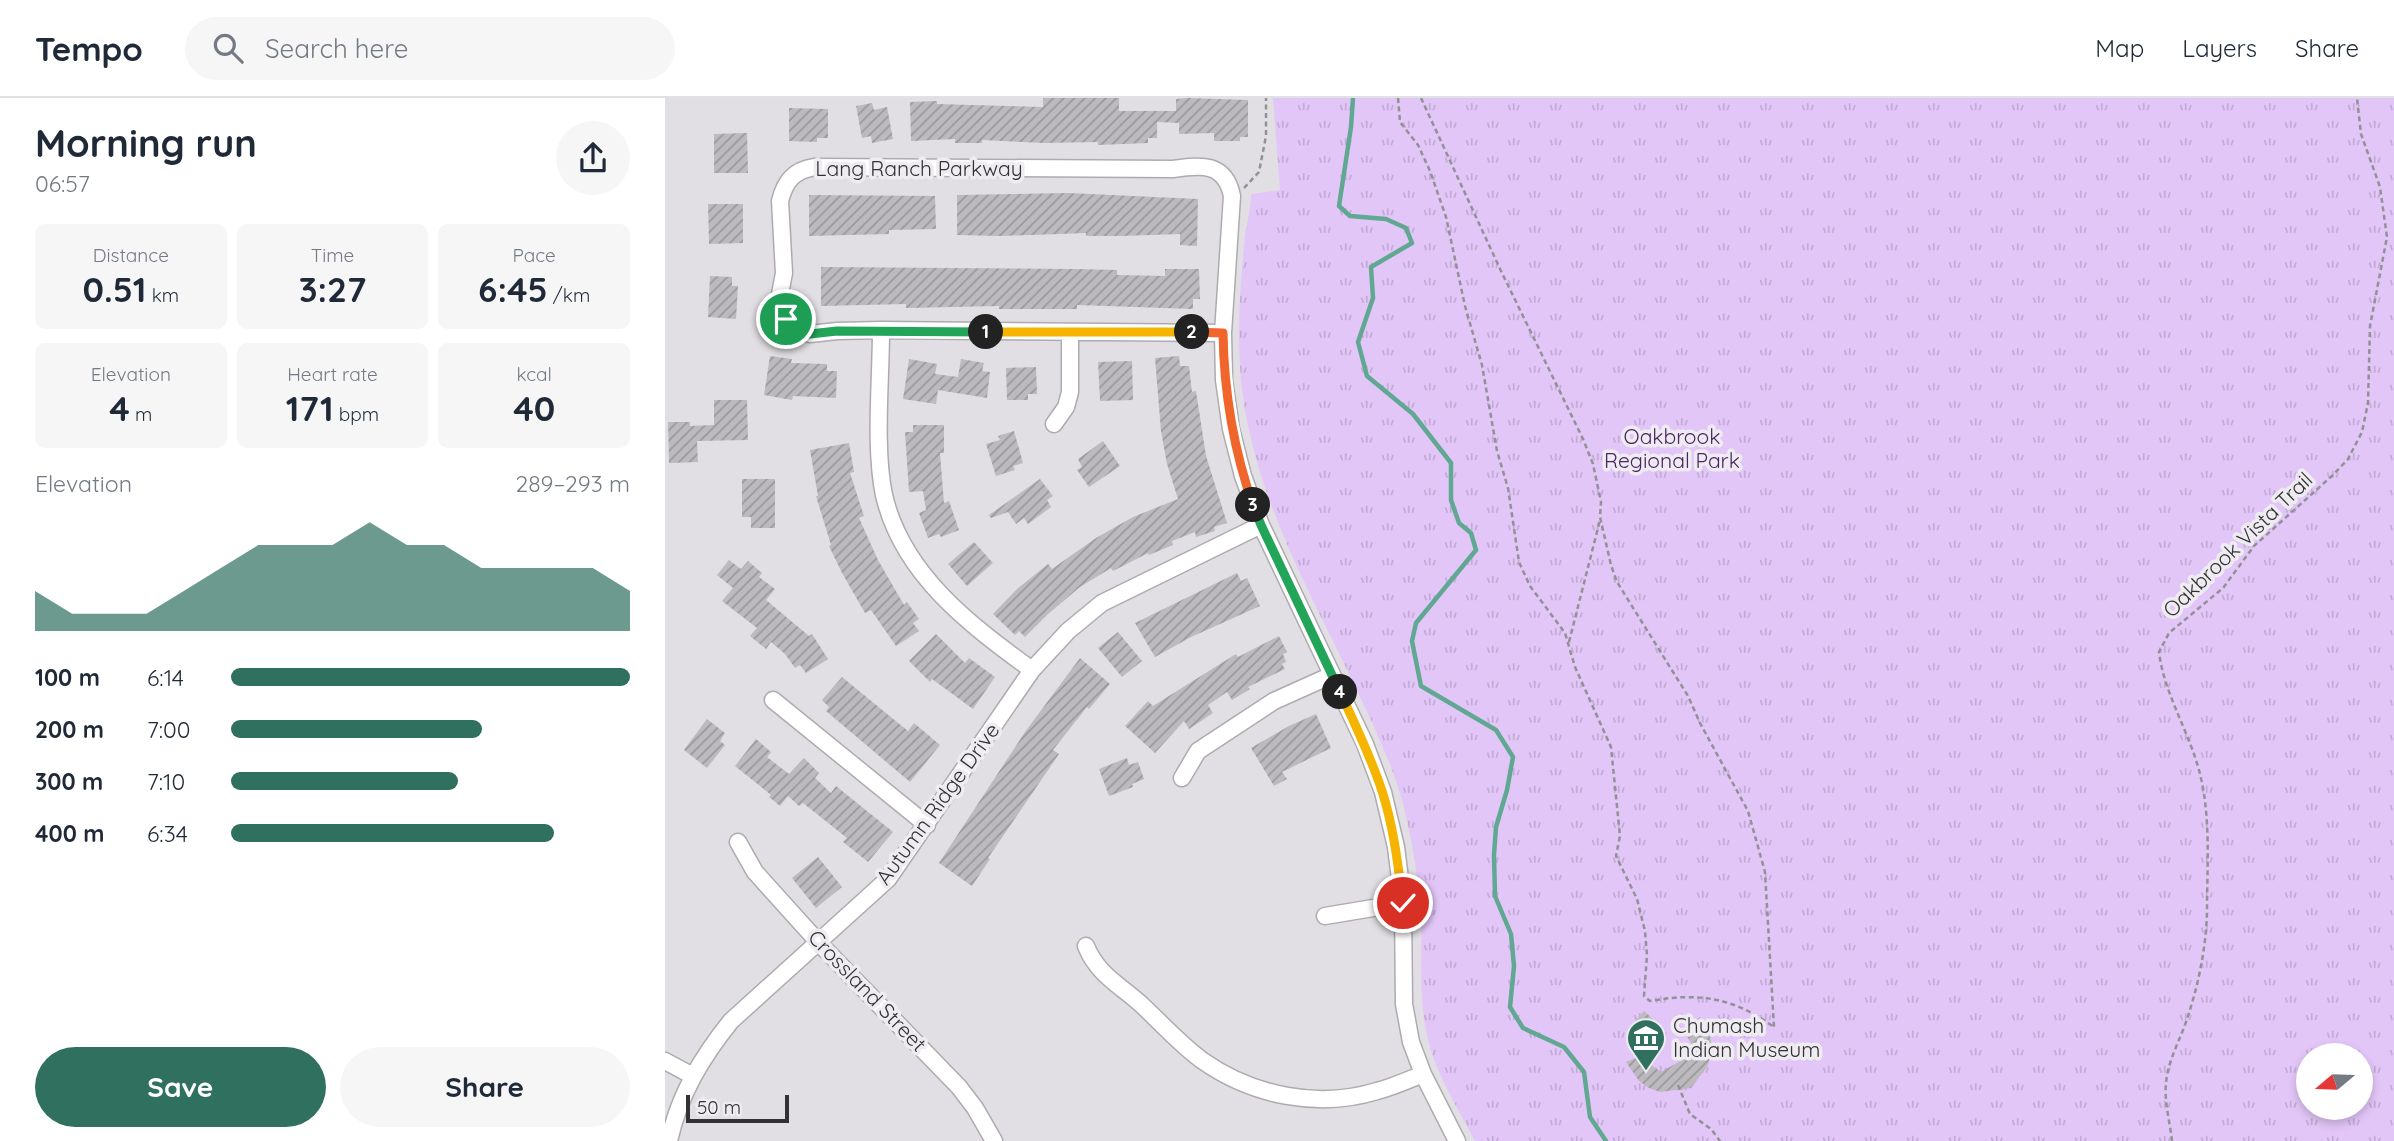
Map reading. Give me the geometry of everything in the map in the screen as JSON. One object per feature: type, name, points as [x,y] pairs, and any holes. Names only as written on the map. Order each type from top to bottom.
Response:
[{"type":"street","name":"Lang Ranch Parkway","points":[[1223,333],[881,330],[810,334],[799,330],[786,319],[780,294],[784,273],[780,201],[788,180],[803,169],[1173,169],[1198,165],[1220,172],[1230,187],[1232,196]]},
{"type":"street","points":[[1232,196],[1223,333],[1224,380],[1231,429],[1243,476],[1261,525],[1365,744],[1383,792],[1396,847],[1403,903],[1404,1003],[1411,1042],[1423,1074],[1457,1141]]},
{"type":"street","points":[[881,330],[880,461],[884,496],[897,531],[922,573],[948,603],[970,624],[1032,670]]},
{"type":"street","points":[[1054,424],[1066,407],[1070,392],[1070,332]]},
{"type":"street","name":"Autumn Ridge Drive","points":[[669,1141],[680,1103],[709,1048],[731,1021],[888,879],[1032,670],[1068,631],[1103,603],[1261,525]]},
{"type":"street","points":[[1182,778],[1198,751],[1274,701],[1332,675]]},
{"type":"street","points":[[773,700],[927,825]]},
{"type":"street","name":"Crossland Street","points":[[738,842],[755,872],[819,943],[959,1087],[994,1141]]},
{"type":"street","points":[[1325,916],[1403,903]]},
{"type":"street","points":[[1086,946],[1092,961],[1182,1044],[1224,1074],[1251,1087],[1293,1098],[1333,1099],[1376,1092],[1423,1074]]},
{"type":"street","points":[[665,1061],[693,1076]]},
{"type":"path","points":[[1232,196],[1259,172],[1266,136],[1266,98]]},
{"type":"path","points":[[1398,98],[1400,122],[1418,145],[1446,217],[1465,306],[1482,365],[1489,417],[1508,488],[1519,562],[1530,586],[1565,633],[1611,747],[1620,827],[1616,856],[1637,899],[1645,931],[1647,955],[1644,996],[1650,1001],[1672,997],[1720,999],[1743,1006],[1775,1027],[1765,872],[1748,811],[1700,723],[1688,695],[1617,582],[1600,517]]},
{"type":"path","points":[[1421,98],[1593,464],[1601,502],[1600,517],[1568,646]]},
{"type":"path","name":"Oakbrook Vista Trail","points":[[2172,1141],[2165,1093],[2166,1080],[2172,1056],[2186,1022],[2203,954],[2207,912],[2207,822],[2200,772],[2159,652],[2169,634],[2223,588],[2254,546],[2333,475],[2352,452],[2363,432],[2368,403],[2370,326],[2387,237],[2380,187],[2361,134],[2357,98]]},
{"type":"path","points":[[1678,1085],[1690,1114],[1711,1129],[1720,1141]]},
{"type":"green space","name":"Oakbrook Regional Park","points":[[1273,98],[2394,98],[2394,1141],[1475,1141],[1453,1101],[1429,1045],[1422,991],[1417,878],[1397,784],[1386,753],[1279,526],[1257,463],[1249,430],[1241,384],[1239,338],[1240,292],[1251,194],[1280,190]]},
{"type":"building","points":[[1043,98],[1119,98],[1119,111],[1176,111],[1176,99],[1187,98],[1248,100],[1248,137],[1240,137],[1240,141],[1214,141],[1214,133],[1179,134],[1179,123],[1157,122],[1157,138],[1148,138],[1148,143],[1098,145],[1098,142],[982,140],[982,143],[955,143],[955,139],[911,141],[910,102],[1043,107]]},
{"type":"building","points":[[872,103],[874,110],[887,107],[893,139],[872,143],[871,136],[862,138],[856,106]]},
{"type":"building","points":[[789,108],[828,109],[828,138],[817,138],[817,142],[789,141]]},
{"type":"building","points":[[747,133],[748,173],[714,173],[714,134]]},
{"type":"building","points":[[1068,193],[1198,199],[1197,246],[1180,245],[1180,234],[957,235],[957,195]]},
{"type":"building","points":[[809,195],[935,196],[936,229],[889,230],[889,234],[809,236]]},
{"type":"building","points":[[708,204],[743,204],[743,243],[709,244]]},
{"type":"building","points":[[821,267],[1117,270],[1117,275],[1165,276],[1165,269],[1199,269],[1200,299],[1193,299],[1193,309],[1077,305],[1077,309],[999,309],[999,306],[906,308],[906,304],[821,306]]},
{"type":"building","points":[[710,276],[732,277],[732,286],[738,286],[736,319],[708,317]]},
{"type":"building","points":[[770,356],[792,359],[791,363],[827,364],[827,371],[837,371],[836,398],[793,396],[792,400],[764,395]]},
{"type":"building","points":[[1179,356],[1180,366],[1189,366],[1192,392],[1196,391],[1206,456],[1227,523],[1214,527],[1215,531],[1196,537],[1195,532],[1172,541],[1173,545],[1149,555],[1148,553],[1113,571],[1111,568],[1080,587],[1025,637],[1019,631],[1015,635],[993,614],[1017,589],[1048,564],[1052,569],[1096,538],[1133,517],[1178,499],[1167,464],[1161,431],[1155,358]]},
{"type":"building","points":[[909,359],[937,364],[935,374],[958,377],[961,359],[984,363],[982,371],[990,372],[987,398],[938,390],[936,404],[903,399]]},
{"type":"building","points":[[1132,361],[1133,400],[1100,401],[1098,362]]},
{"type":"building","points":[[1036,367],[1037,394],[1028,394],[1028,400],[1007,400],[1006,368]]},
{"type":"building","points":[[714,400],[747,400],[748,440],[697,441],[698,462],[669,463],[668,422],[690,422],[690,426],[714,425]]},
{"type":"building","points":[[913,425],[944,425],[944,453],[940,453],[944,503],[949,501],[959,530],[941,537],[939,534],[928,538],[919,513],[926,510],[923,491],[909,492],[905,432],[913,432]]},
{"type":"building","points":[[1014,431],[1023,463],[1013,466],[1015,470],[996,476],[986,444],[1000,440],[998,436]]},
{"type":"building","points":[[1103,441],[1120,466],[1089,487],[1077,470],[1082,467],[1078,459]]},
{"type":"building","points":[[849,443],[854,472],[850,473],[864,516],[859,518],[878,560],[904,605],[907,602],[919,619],[913,623],[919,631],[896,646],[871,610],[865,613],[842,573],[829,546],[831,545],[816,496],[810,450]]},
{"type":"building","points":[[742,479],[775,479],[775,528],[751,528],[751,517],[742,517]]},
{"type":"building","points":[[1040,479],[1053,496],[1047,500],[1051,507],[1028,524],[1024,518],[1016,524],[1008,512],[991,518],[989,515]]},
{"type":"building","points":[[974,542],[993,563],[967,586],[948,564]]},
{"type":"building","points":[[729,560],[741,569],[748,561],[762,573],[759,577],[775,589],[766,600],[809,636],[812,634],[828,659],[806,673],[800,665],[795,668],[785,654],[771,642],[766,649],[750,636],[757,628],[722,601],[733,588],[717,575]]},
{"type":"building","points":[[1237,573],[1241,581],[1247,578],[1260,606],[1191,637],[1155,657],[1135,623]]},
{"type":"building","points":[[1118,632],[1142,661],[1122,677],[1098,648]]},
{"type":"building","points":[[936,634],[965,663],[969,658],[995,677],[973,709],[932,679],[930,682],[909,661]]},
{"type":"building","points":[[1279,636],[1287,652],[1283,654],[1286,662],[1282,664],[1285,669],[1248,687],[1250,689],[1232,700],[1227,692],[1208,705],[1213,713],[1189,729],[1184,721],[1155,753],[1125,726],[1148,701],[1153,706],[1236,654],[1238,657]]},
{"type":"building","points":[[1080,658],[1110,684],[1089,709],[1087,707],[1053,750],[1059,754],[972,886],[939,863],[1025,732]]},
{"type":"building","points":[[842,677],[908,731],[914,723],[940,745],[910,782],[826,711],[829,707],[822,700]]},
{"type":"building","points":[[1316,714],[1331,748],[1282,772],[1287,779],[1274,786],[1251,748]]},
{"type":"building","points":[[707,719],[725,733],[720,741],[725,745],[707,768],[684,750]]},
{"type":"building","points":[[756,739],[771,752],[767,757],[789,774],[804,758],[819,773],[815,778],[831,793],[836,786],[893,832],[868,862],[843,842],[847,838],[803,803],[799,806],[788,796],[780,806],[769,797],[771,795],[735,766]]},
{"type":"building","points":[[1127,758],[1129,765],[1138,762],[1144,779],[1132,784],[1133,787],[1109,796],[1099,769]]},
{"type":"building","points":[[818,857],[842,887],[816,908],[792,878]]},
{"type":"building","name":"Chumash Indian Museum","points":[[1644,1011],[1657,1023],[1650,1032],[1636,1020]]},
{"type":"building","name":"Chumash Indian Museum","points":[[1700,1017],[1703,1022],[1706,1021],[1713,1049],[1707,1067],[1691,1088],[1660,1092],[1639,1081],[1626,1062],[1645,1054],[1651,1065],[1661,1072],[1696,1052],[1684,1031]]},
{"type":"waterway","points":[[1353,98],[1339,206],[1350,216],[1386,219],[1406,228],[1412,243],[1371,267],[1373,298],[1358,342],[1367,376],[1413,414],[1451,463],[1451,500],[1459,523],[1471,533],[1476,550],[1416,623],[1412,641],[1421,686],[1496,730],[1513,757],[1496,827],[1494,855],[1495,896],[1511,934],[1514,966],[1510,1007],[1523,1028],[1564,1047],[1584,1072],[1590,1117],[1606,1141]]},
{"type":"place","name":"Chumash Indian Museum","points":[[1646,1072]]},
{"type":"route","points":[[786,319],[791,325],[810,334],[881,330],[1223,333],[1224,380],[1231,429],[1243,476],[1261,525],[1365,744],[1383,792],[1396,847],[1403,903]]}]
